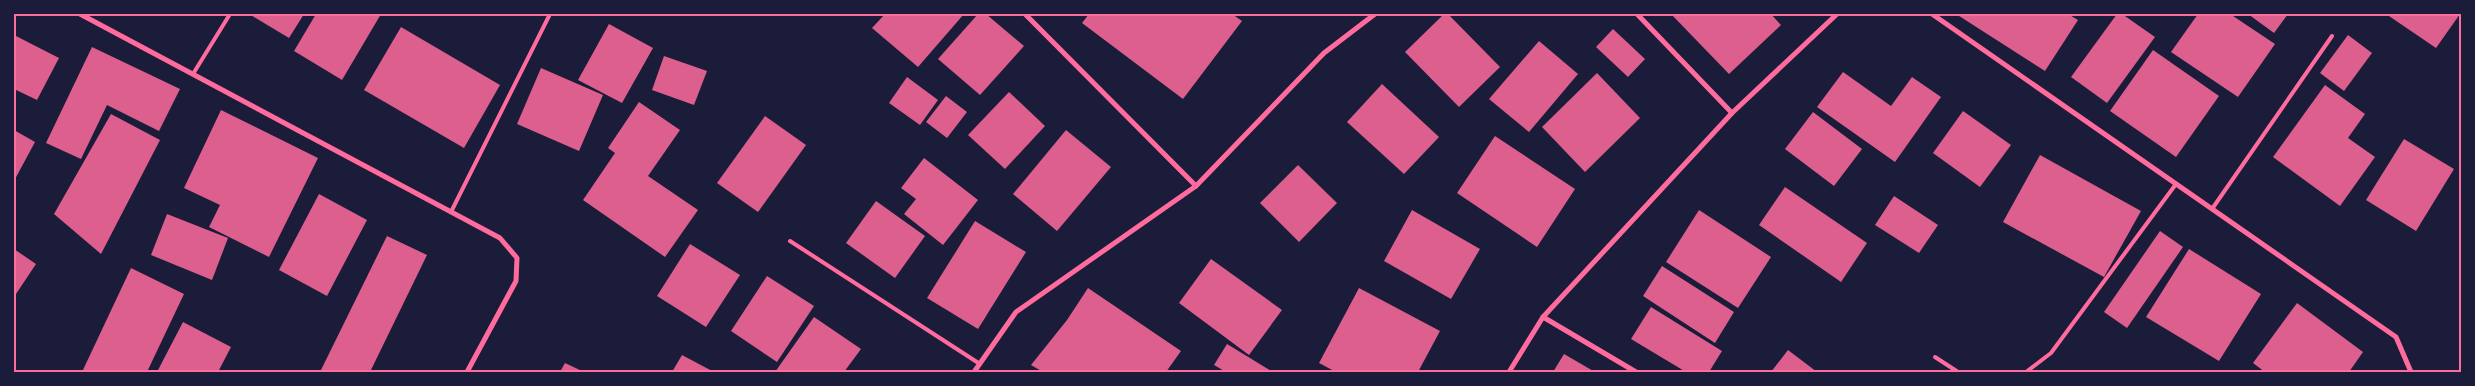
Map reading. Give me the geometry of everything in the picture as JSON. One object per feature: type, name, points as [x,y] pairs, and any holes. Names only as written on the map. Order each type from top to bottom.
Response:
[{"type":"street","points":[[80,14],[500,238],[517,258],[516,281],[467,372]]},
{"type":"street","points":[[1025,14],[1196,186]]},
{"type":"street","points":[[974,372],[1016,312],[1196,186],[1324,53],[1375,14]]},
{"type":"street","points":[[1637,14],[1732,113]]},
{"type":"street","points":[[1509,372],[1543,317],[1732,113],[1837,14]]},
{"type":"street","points":[[1932,14],[2396,337],[2411,372]]},
{"type":"street","points":[[1543,317],[1636,372]]},
{"type":"lane","points":[[193,74],[230,14]]},
{"type":"lane","points":[[451,212],[550,14]]},
{"type":"lane","points":[[2212,209],[2332,36]]},
{"type":"lane","points":[[2026,372],[2051,353],[2176,184]]},
{"type":"lane","points":[[790,241],[980,364]]},
{"type":"lane","points":[[1935,357],[1958,372]]},
{"type":"building","points":[[249,14],[304,14],[289,38]]},
{"type":"building","points":[[316,14],[381,14],[342,80],[294,51]]},
{"type":"building","points":[[885,14],[964,14],[918,67],[872,28]]},
{"type":"building","points":[[978,14],[986,14],[1024,46],[980,95],[938,59]]},
{"type":"building","points":[[1089,14],[1232,14],[1242,21],[1183,99],[1082,23]]},
{"type":"building","points":[[1444,14],[1448,14],[1500,67],[1459,107],[1405,52]]},
{"type":"building","points":[[1671,14],[1771,14],[1781,25],[1729,74]]},
{"type":"building","points":[[1956,14],[2068,14],[2078,20],[2045,71]]},
{"type":"building","points":[[2117,14],[2122,14],[2155,37],[2107,103],[2071,77]]},
{"type":"building","points":[[2198,14],[2230,14],[2275,44],[2238,97],[2171,52]]},
{"type":"building","points":[[2248,14],[2288,14],[2274,33]]},
{"type":"building","points":[[2386,14],[2460,14],[2436,48]]},
{"type":"building","points":[[609,24],[653,48],[622,103],[578,80]]},
{"type":"building","points":[[401,27],[500,85],[464,148],[364,90]]},
{"type":"building","points":[[1613,29],[1645,59],[1628,77],[1596,47]]},
{"type":"building","points":[[14,35],[59,58],[37,100],[14,89]]},
{"type":"building","points":[[2348,35],[2372,53],[2344,91],[2320,73]]},
{"type":"building","points":[[1539,41],[1578,74],[1529,132],[1489,99]]},
{"type":"building","points":[[92,47],[180,89],[159,131],[107,105],[81,159],[46,143]]},
{"type":"building","points":[[2153,50],[2219,96],[2176,157],[2110,111]]},
{"type":"building","points":[[664,56],[707,71],[694,105],[652,90]]},
{"type":"building","points":[[541,68],[603,95],[579,151],[517,124]]},
{"type":"building","points":[[1843,72],[1891,106],[1912,77],[1941,97],[1895,162],[1817,107]]},
{"type":"building","points":[[1597,73],[1640,118],[1585,172],[1542,127]]},
{"type":"building","points":[[907,77],[938,100],[920,125],[889,103]]},
{"type":"building","points":[[1382,84],[1439,137],[1404,174],[1347,122]]},
{"type":"building","points":[[2325,85],[2365,114],[2348,138],[2375,157],[2340,206],[2273,157]]},
{"type":"building","points":[[1009,92],[1045,126],[1005,169],[968,135]]},
{"type":"building","points":[[946,96],[967,112],[947,138],[926,122]]},
{"type":"building","points":[[639,102],[680,130],[648,176],[698,210],[665,257],[583,200],[615,153],[608,148]]},
{"type":"building","points":[[221,110],[318,158],[269,257],[209,227],[220,205],[184,188]]},
{"type":"building","points":[[1963,111],[2011,145],[1980,187],[1933,153]]},
{"type":"building","points":[[1813,112],[1862,149],[1834,186],[1785,149]]},
{"type":"building","points":[[111,114],[160,140],[101,254],[54,214]]},
{"type":"building","points":[[765,116],[806,145],[758,212],[717,183]]},
{"type":"building","points":[[14,130],[35,142],[14,181]]},
{"type":"building","points":[[1066,130],[1111,167],[1057,231],[1013,194]]},
{"type":"building","points":[[1495,136],[1575,189],[1537,247],[1457,193]]},
{"type":"building","points":[[2404,139],[2454,169],[2416,231],[2366,200]]},
{"type":"building","points":[[2040,155],[2141,211],[2104,277],[2003,222]]},
{"type":"building","points":[[924,158],[978,200],[943,245],[904,214],[916,199],[901,188]]},
{"type":"building","points":[[1298,165],[1337,203],[1299,242],[1260,203]]},
{"type":"building","points":[[1785,187],[1867,243],[1841,282],[1759,225]]},
{"type":"building","points":[[319,194],[367,220],[327,296],[279,270]]},
{"type":"building","points":[[1894,196],[1938,225],[1919,253],[1875,225]]},
{"type":"building","points":[[876,201],[925,236],[895,278],[846,243]]},
{"type":"building","points":[[1412,210],[1480,249],[1451,299],[1384,261]]},
{"type":"building","points":[[1699,210],[1771,257],[1738,308],[1666,262]]},
{"type":"building","points":[[167,214],[228,238],[212,280],[151,255]]},
{"type":"building","points":[[975,221],[1026,252],[978,329],[927,298]]},
{"type":"building","points":[[2160,231],[2183,247],[2127,328],[2104,312]]},
{"type":"building","points":[[387,236],[427,255],[370,372],[320,372]]},
{"type":"building","points":[[690,244],[740,275],[706,327],[657,296]]},
{"type":"building","points":[[14,249],[36,264],[14,297]]},
{"type":"building","points":[[2189,249],[2261,294],[2219,361],[2146,317]]},
{"type":"building","points":[[1211,259],[1282,310],[1249,355],[1179,303]]},
{"type":"building","points":[[1662,266],[1734,312],[1715,343],[1643,296]]},
{"type":"building","points":[[131,268],[184,294],[147,372],[82,372]]},
{"type":"building","points":[[767,276],[814,306],[777,362],[731,331]]},
{"type":"building","points":[[1088,288],[1181,351],[1166,372],[1043,372],[1031,365],[1067,320]]},
{"type":"building","points":[[1359,288],[1440,331],[1418,372],[1336,372],[1319,363]]},
{"type":"building","points":[[2297,303],[2363,352],[2349,372],[2265,372],[2253,363]]},
{"type":"building","points":[[1651,307],[1722,351],[1709,372],[1686,372],[1631,339]]},
{"type":"building","points":[[814,317],[861,349],[844,372],[775,372]]},
{"type":"building","points":[[183,322],[231,347],[218,372],[157,372]]},
{"type":"building","points":[[1227,344],[1273,372],[1226,372],[1214,365]]},
{"type":"building","points":[[1788,350],[1817,372],[1771,372]]},
{"type":"building","points":[[1564,354],[1595,372],[1553,372]]},
{"type":"building","points":[[682,355],[714,372],[672,372]]},
{"type":"building","points":[[565,363],[584,372],[560,372]]}]
